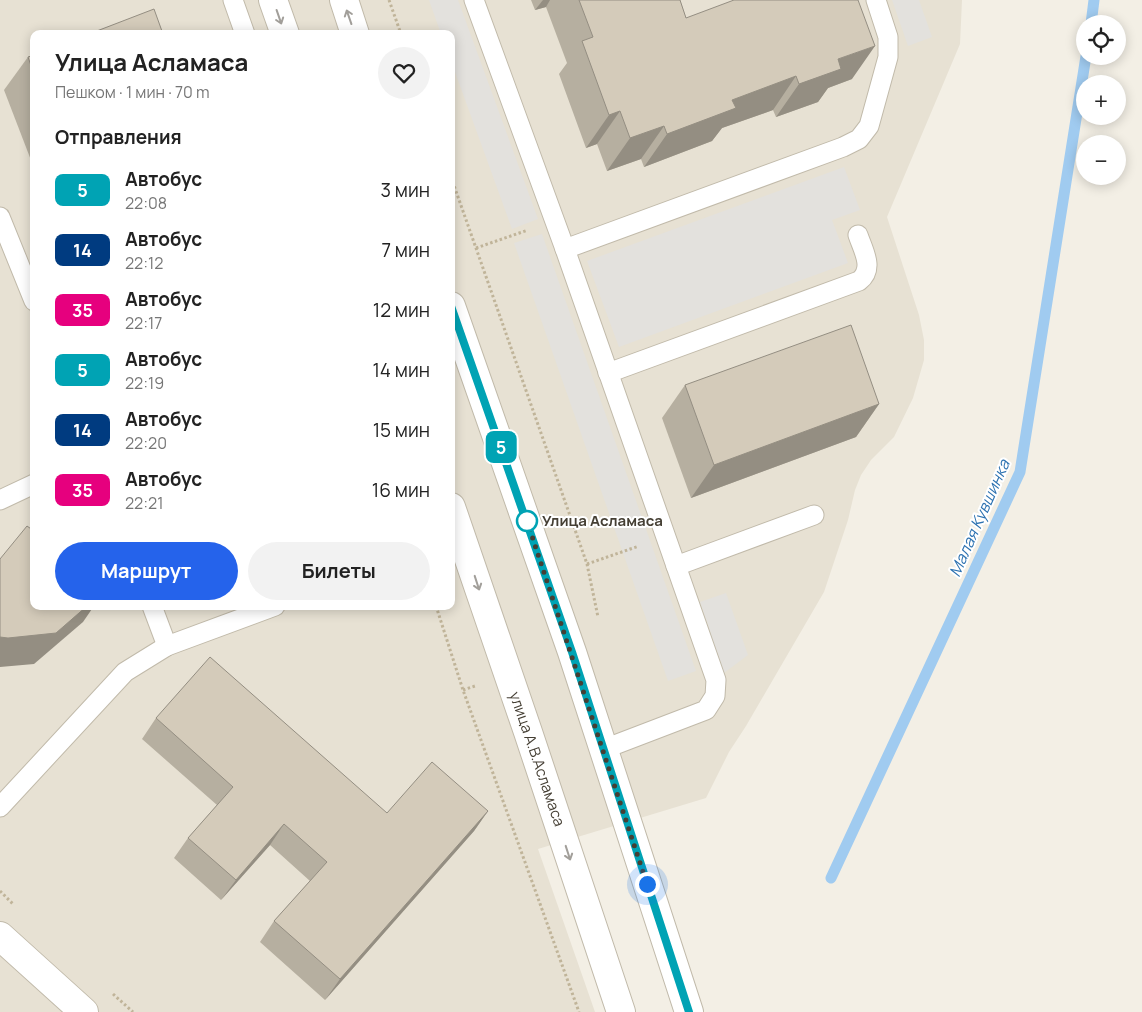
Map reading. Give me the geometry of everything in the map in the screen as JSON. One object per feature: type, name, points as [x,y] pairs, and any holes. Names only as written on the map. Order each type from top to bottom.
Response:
[{"type":"street","points":[[273,0],[284,30]]},
{"type":"street","points":[[344,0],[354,30]]},
{"type":"street","points":[[455,317],[604,749],[689,1012]]},
{"type":"street","name":"улица А.В.Асламаса","points":[[457,539],[621,1012]]},
{"type":"street","points":[[0,936],[84,1012]]},
{"type":"lane","points":[[233,0],[244,30]]},
{"type":"lane","points":[[474,0],[565,249],[716,680],[715,696],[706,710],[604,749]]},
{"type":"lane","points":[[565,249],[843,147],[859,138],[869,126],[888,57],[888,37],[876,0]]},
{"type":"lane","points":[[0,217],[30,289]]},
{"type":"lane","points":[[608,373],[859,281],[867,274],[868,268],[858,235]]},
{"type":"lane","points":[[0,500],[30,486]]},
{"type":"lane","points":[[676,566],[814,515]]},
{"type":"lane","points":[[154,610],[167,646]]},
{"type":"lane","points":[[3,798],[125,672],[167,646],[264,610]]},
{"type":"path","points":[[389,0],[400,30]]},
{"type":"path","points":[[455,188],[587,564],[599,626]]},
{"type":"path","points":[[476,248],[554,221]]},
{"type":"path","points":[[587,564],[666,537]]},
{"type":"path","points":[[437,610],[463,690],[579,1012]]},
{"type":"path","points":[[463,690],[475,686]]},
{"type":"shaded area","points":[[0,0],[962,0],[960,44],[887,217],[919,315],[924,340],[924,360],[913,398],[894,437],[871,460],[861,475],[824,592],[729,752],[706,798],[538,849],[595,1012],[0,1012]]},
{"type":"shaded area","points":[[429,0],[458,0],[538,219],[512,229],[455,72],[455,30],[440,30]]},
{"type":"shaded area","points":[[892,0],[919,0],[932,37],[908,46]]},
{"type":"shaded area","points":[[844,167],[860,210],[832,220],[848,263],[619,347],[587,261]]},
{"type":"shaded area","points":[[542,234],[696,671],[668,681],[514,243]]},
{"type":"shaded area","points":[[726,593],[748,655],[724,673],[700,602]]},
{"type":"building","points":[[579,0],[680,0],[686,18],[734,0],[858,0],[875,46],[838,59],[841,69],[799,84],[796,76],[732,100],[736,108],[667,134],[664,126],[630,138],[620,111],[609,115],[582,41],[593,37]]},
{"type":"building","points":[[154,9],[162,30],[99,30]]},
{"type":"building","points":[[851,325],[879,404],[714,465],[685,385]]},
{"type":"building","points":[[27,526],[30,528],[30,610],[82,610],[56,633],[8,638],[0,637],[0,559]]},
{"type":"building","points":[[210,657],[387,813],[432,762],[488,811],[340,979],[274,921],[327,862],[284,824],[236,880],[188,838],[233,787],[156,718]]},
{"type":"waterway","name":"Малая Кувшинка","points":[[1092,15],[1094,0]]},
{"type":"waterway","name":"Малая Кувшинка","points":[[831,878],[1020,472],[1085,65]]},
{"type":"bus line","name":"5","points":[[455,317],[572,652],[689,1012]]},
{"type":"place","name":"Улица Асламаса","points":[[527,521]]},
{"type":"route","points":[[527,521],[647,884]]}]
